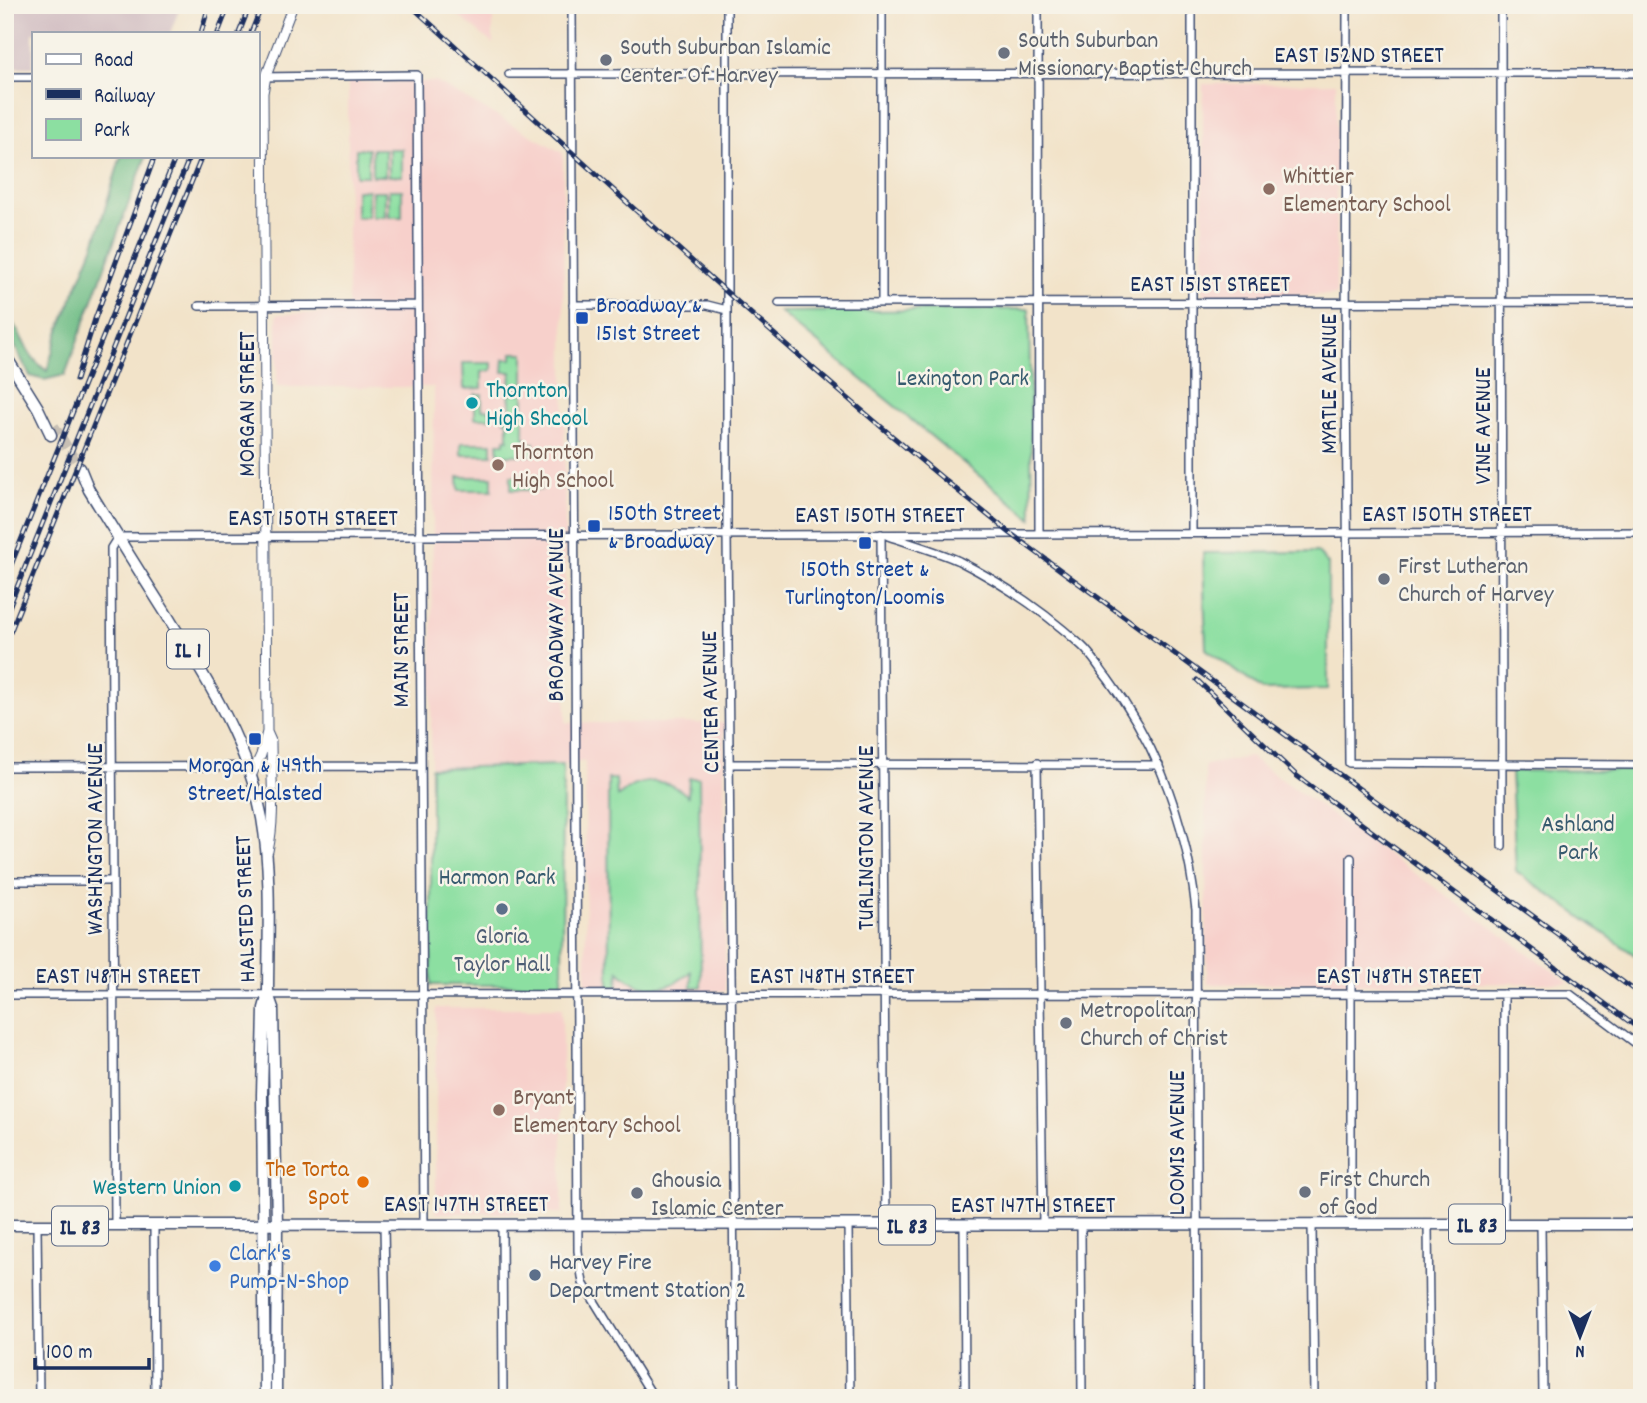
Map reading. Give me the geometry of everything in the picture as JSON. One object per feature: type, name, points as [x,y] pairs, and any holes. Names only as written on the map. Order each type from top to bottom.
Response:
[{"type":"main road","points":[[5,355],[52,431]]},
{"type":"main road","name":"HALSTED STREET","points":[[78,472],[218,699],[252,770],[267,858],[268,994],[264,1008],[263,1225],[265,1398]]},
{"type":"main road","name":"HALSTED STREET","points":[[268,994],[273,1008],[274,1025],[276,1398]]},
{"type":"main road","name":"EAST 147TH STREET","points":[[5,1226],[1642,1224]]},
{"type":"street","name":"MORGAN STREET","points":[[252,770],[267,732],[263,93],[260,76],[293,5]]},
{"type":"street","name":"BROADWAY AVENUE","points":[[572,5],[578,1251],[583,1283],[654,1398]]},
{"type":"street","name":"CENTER AVENUE","points":[[727,5],[727,534],[735,1398]]},
{"type":"street","points":[[882,5],[882,303]]},
{"type":"street","points":[[1038,5],[1039,533]]},
{"type":"street","points":[[1192,5],[1192,533]]},
{"type":"street","name":"MYRTLE AVENUE","points":[[1347,5],[1349,763],[1502,764]]},
{"type":"street","name":"VINE AVENUE","points":[[1501,5],[1502,846]]},
{"type":"street","name":"EAST 152ND STREET","points":[[509,74],[1642,73]]},
{"type":"street","name":"MAIN STREET","points":[[260,76],[417,75],[424,1225]]},
{"type":"street","points":[[5,77],[32,77]]},
{"type":"street","name":"EAST 151ST STREET","points":[[779,303],[1642,302]]},
{"type":"street","points":[[573,304],[707,305],[727,310]]},
{"type":"street","points":[[199,306],[418,305]]},
{"type":"street","name":"EAST 150TH STREET","points":[[118,537],[1642,531]]},
{"type":"street","name":"LOOMIS AVENUE","points":[[881,534],[957,561],[1008,590],[1083,647],[1132,711],[1159,765],[1177,812],[1191,865],[1196,910],[1198,1398]]},
{"type":"street","name":"TURLINGTON AVENUE","points":[[881,534],[886,1225]]},
{"type":"street","name":"WASHINGTON AVENUE","points":[[115,1226],[111,548],[118,537]]},
{"type":"street","name":"MORGAN STREET","points":[[267,732],[271,741],[273,829],[267,858]]},
{"type":"street","points":[[729,764],[1159,765]]},
{"type":"street","points":[[1037,764],[1043,1225]]},
{"type":"street","points":[[1502,764],[1642,765]]},
{"type":"street","points":[[5,767],[252,770],[271,766],[420,766]]},
{"type":"street","points":[[1351,858],[1351,1225]]},
{"type":"street","points":[[5,881],[114,881]]},
{"type":"street","points":[[1504,994],[1504,1224]]},
{"type":"street","name":"EAST 148TH STREET","points":[[5,995],[1570,994],[1642,1048]]},
{"type":"street","points":[[502,1224],[503,1398]]},
{"type":"street","points":[[1428,1224],[1430,1398]]},
{"type":"street","points":[[1541,1224],[1543,1398]]},
{"type":"street","points":[[384,1225],[387,1398]]},
{"type":"street","points":[[848,1225],[850,1398]]},
{"type":"street","points":[[964,1225],[965,1398]]},
{"type":"street","points":[[1081,1225],[1082,1398]]},
{"type":"street","points":[[1312,1225],[1314,1398]]},
{"type":"street","points":[[37,1226],[39,1398]]},
{"type":"street","points":[[154,1226],[155,1398]]},
{"type":"shaded area","points":[[5,5],[181,5],[170,32],[32,32],[32,67],[5,67]]},
{"type":"shaded area","points":[[446,5],[493,5],[493,44]]},
{"type":"shaded area","name":"Thornton High School","points":[[348,82],[436,82],[563,153],[566,723],[724,723],[725,991],[586,991],[585,761],[563,765],[431,768],[434,387],[277,387],[277,314],[348,313]]},
{"type":"shaded area","name":"Whittier Elementary School","points":[[1336,83],[1336,295],[1203,295],[1203,84]]},
{"type":"shaded area","points":[[1250,757],[1570,983],[1207,984],[1205,765]]},
{"type":"shaded area","name":"Bryant Elementary School","points":[[436,1008],[562,1008],[562,1213],[436,1213]]},
{"type":"green space","points":[[356,149],[368,149],[368,176],[356,176]]},
{"type":"green space","points":[[372,149],[385,149],[385,176],[372,176]]},
{"type":"green space","points":[[389,149],[402,149],[402,176],[389,176]]},
{"type":"green space","points":[[120,158],[145,158],[65,375],[44,380],[30,376],[5,327],[5,314],[33,357],[47,371],[58,333],[94,245]]},
{"type":"green space","points":[[356,190],[368,190],[368,217],[356,217]]},
{"type":"green space","points":[[389,190],[402,190],[402,217],[389,217]]},
{"type":"green space","points":[[372,191],[385,191],[385,217],[372,217]]},
{"type":"green space","name":"Lexington Park","points":[[1029,309],[1032,519],[780,312]]},
{"type":"green space","points":[[512,353],[524,353],[524,388],[510,388],[511,372],[503,372],[504,359],[512,359]]},
{"type":"green space","points":[[463,363],[492,363],[492,370],[482,372],[482,388],[464,389]]},
{"type":"green space","points":[[524,393],[524,438],[527,438],[528,443],[534,443],[534,455],[499,455],[498,443],[505,443],[505,439],[508,439],[508,421],[505,421],[504,410],[511,410],[509,394]]},
{"type":"green space","points":[[475,394],[482,394],[482,409],[490,410],[491,418],[475,418]]},
{"type":"green space","points":[[461,443],[492,443],[492,455],[461,455]]},
{"type":"green space","points":[[511,476],[541,476],[541,490],[511,490]]},
{"type":"green space","points":[[458,477],[492,477],[492,490],[459,490]]},
{"type":"green space","points":[[1317,552],[1328,564],[1328,689],[1262,690],[1206,649],[1203,553]]},
{"type":"green space","name":"Harmon Park","points":[[563,765],[562,985],[431,985],[431,768]]},
{"type":"green space","name":"Ashland Park","points":[[1642,770],[1642,960],[1516,871],[1511,771]]},
{"type":"green space","points":[[689,778],[699,778],[701,987],[691,987],[691,971],[673,983],[655,987],[636,983],[619,971],[618,987],[609,987],[608,779],[616,779],[617,797],[635,786],[652,782],[670,785],[688,796]]},
{"type":"tunnel","points":[[54,426],[80,468]]},
{"type":"railway","points":[[201,32],[209,5]]},
{"type":"railway","points":[[218,32],[229,5]]},
{"type":"railway","points":[[239,32],[250,5]]},
{"type":"railway","points":[[251,32],[262,5]]},
{"type":"railway","points":[[410,5],[781,340],[856,406],[1010,533],[1642,996]]},
{"type":"railway","points":[[76,380],[95,319],[154,158]]},
{"type":"railway","points":[[5,580],[175,158]]},
{"type":"railway","points":[[5,617],[189,158]]},
{"type":"railway","points":[[5,645],[201,158]]},
{"type":"railway","points":[[1197,680],[1297,776],[1642,1031]]},
{"type":"place","name":"South Suburban Missionary Baptist Church","points":[[1004,53]]},
{"type":"place","name":"South Suburban Islamic Center Of Harvey","points":[[606,60]]},
{"type":"place","name":"Whittier Elementary School","points":[[1269,189]]},
{"type":"place","name":"Broadway & 151st Street","points":[[582,318]]},
{"type":"place","name":"Thornton High Shcool","points":[[472,403]]},
{"type":"place","name":"Thornton High School","points":[[498,465]]},
{"type":"place","name":"150th Street & Broadway","points":[[594,526]]},
{"type":"place","name":"150th Street & Turlington/Loomis","points":[[865,543]]},
{"type":"place","name":"First Lutheran Church of Harvey","points":[[1384,579]]},
{"type":"place","name":"Morgan & 149th Street/Halsted","points":[[255,739]]},
{"type":"place","name":"Gloria Taylor Hall","points":[[502,909]]},
{"type":"place","name":"Metropolitan Church of Christ","points":[[1066,1023]]},
{"type":"place","name":"Bryant Elementary School","points":[[499,1110]]},
{"type":"place","name":"The Torta Spot","points":[[363,1182]]},
{"type":"place","name":"Western Union","points":[[235,1186]]},
{"type":"place","name":"First Church of God","points":[[1305,1192]]},
{"type":"place","name":"Ghousia Islamic Center","points":[[637,1193]]},
{"type":"place","name":"Clark's Pump-N-Shop","points":[[215,1266]]},
{"type":"place","name":"Harvey Fire Department Station 2","points":[[535,1275]]}]
